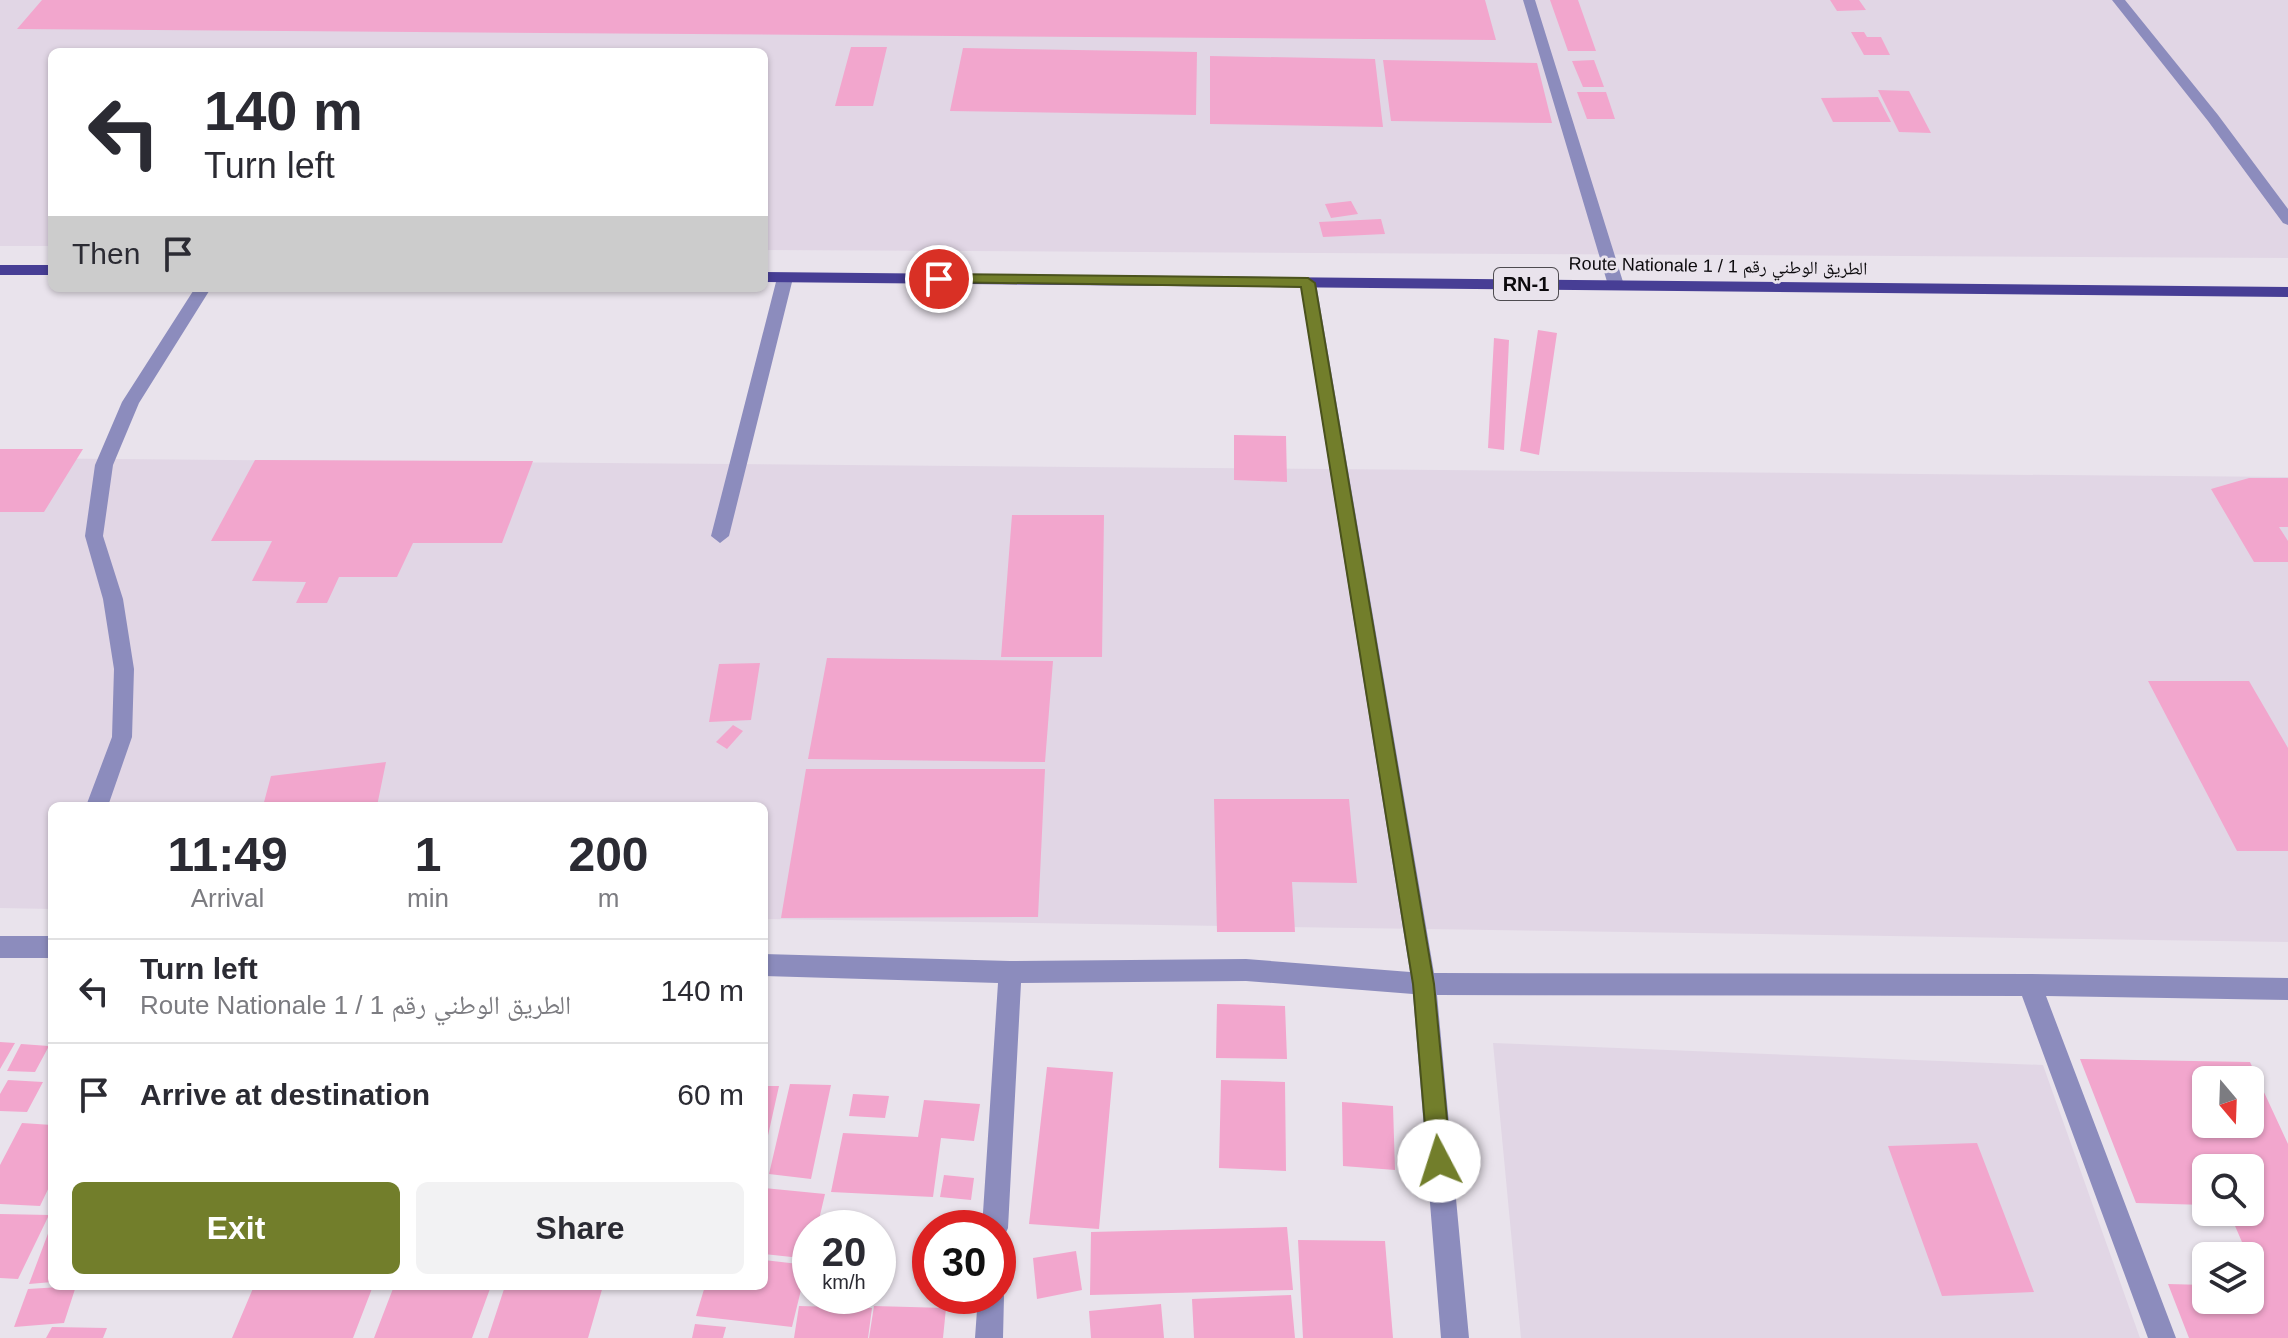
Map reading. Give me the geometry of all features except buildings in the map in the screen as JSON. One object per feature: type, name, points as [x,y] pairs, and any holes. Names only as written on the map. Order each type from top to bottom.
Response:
[{"type":"main road","points":[[0,270],[48,270]]},
{"type":"main road","name":"Route Nationale 1 / الطريق الوطني رقم 1","points":[[768,277],[2288,292]]},
{"type":"street","points":[[1529,0],[1616,285]]},
{"type":"street","points":[[2118,0],[2213,118],[2288,220]]},
{"type":"street","points":[[720,536],[785,278]]},
{"type":"street","points":[[1308,283],[1424,984],[1455,1338]]},
{"type":"street","points":[[98,802],[122,737],[124,669],[113,599],[94,536],[104,465],[131,402],[200,292]]},
{"type":"street","points":[[0,947],[48,941]]},
{"type":"street","points":[[768,965],[1010,972],[1246,970],[1424,984],[2030,985],[2288,989]]},
{"type":"street","points":[[996,1210],[1010,972]]},
{"type":"street","points":[[2030,985],[2162,1338]]},
{"type":"street","points":[[989,1338],[990,1314]]},
{"type":"shaded area","points":[[0,0],[2288,0],[2288,258],[768,250],[768,48],[48,48],[48,246],[0,246]]},
{"type":"shaded area","points":[[0,458],[2288,477],[2288,942],[768,919],[768,802],[48,802],[48,909],[0,908]]},
{"type":"shaded area","points":[[1493,1043],[2043,1065],[2140,1338],[1521,1338]]},
{"type":"route","points":[[939,279],[1308,283],[1424,984],[1439,1161]]}]
